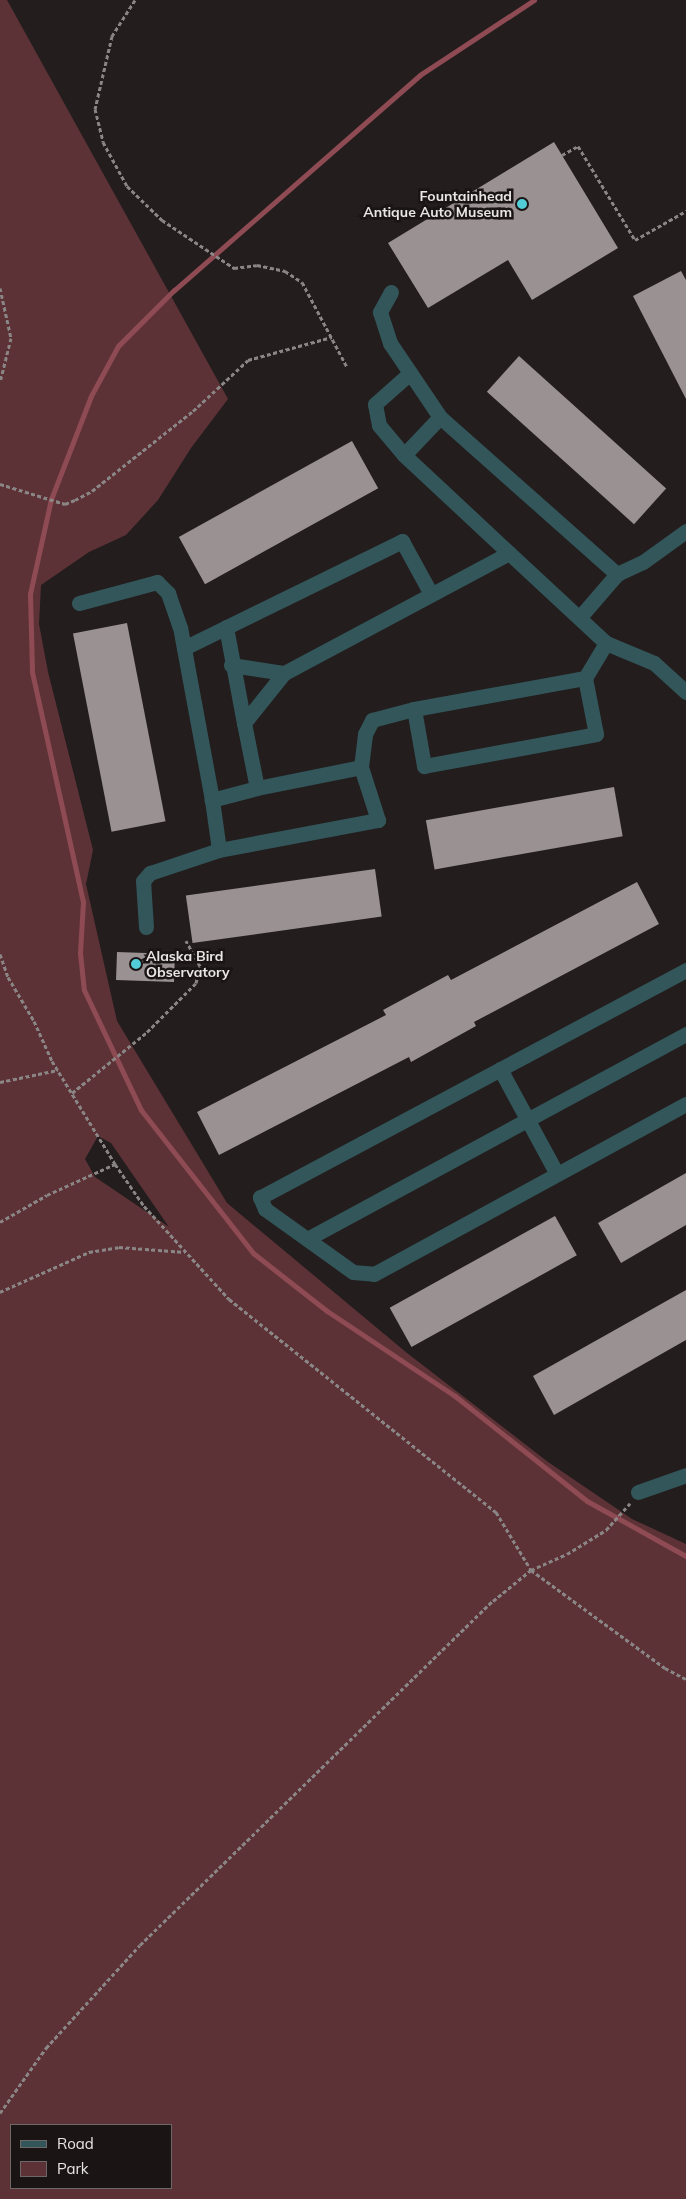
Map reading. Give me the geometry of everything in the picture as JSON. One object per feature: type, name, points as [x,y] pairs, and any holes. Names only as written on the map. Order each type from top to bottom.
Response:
[{"type":"street","points":[[392,292],[380,312],[390,342],[440,417],[617,574]]},
{"type":"street","points":[[410,373],[375,404],[379,425],[404,455],[606,643],[654,663],[686,692]]},
{"type":"street","points":[[404,455],[440,417]]},
{"type":"street","points":[[580,617],[617,574],[643,562],[686,531]]},
{"type":"street","points":[[184,648],[402,541],[431,594]]},
{"type":"street","points":[[244,723],[284,673],[509,553]]},
{"type":"street","points":[[79,602],[157,582],[168,594],[184,648],[212,800],[219,850]]},
{"type":"street","points":[[226,628],[231,665],[256,788]]},
{"type":"street","points":[[414,709],[424,766],[596,734],[585,678],[606,643]]},
{"type":"street","points":[[231,665],[284,673]]},
{"type":"street","points":[[146,927],[142,881],[150,873],[219,850],[378,820],[361,767],[365,734],[372,720],[414,709],[585,678]]},
{"type":"street","points":[[212,800],[256,788],[361,767]]},
{"type":"street","points":[[686,970],[260,1197],[265,1209],[353,1272],[374,1274],[686,1104]]},
{"type":"street","points":[[307,1239],[686,1034]]},
{"type":"street","points":[[500,1069],[558,1174]]},
{"type":"street","points":[[638,1492],[686,1474]]},
{"type":"path","points":[[135,0],[112,36],[95,109],[103,142],[126,186],[162,220],[234,268],[256,265],[285,271],[302,282],[347,367]]},
{"type":"path","points":[[562,155],[578,146],[635,240],[686,211]]},
{"type":"path","points":[[0,288],[11,338],[0,382]]},
{"type":"path","points":[[0,484],[65,504],[76,500],[92,491],[193,411],[248,360],[332,337]]},
{"type":"path","points":[[72,1093],[135,1042],[182,1000],[196,983],[200,966],[186,941]]},
{"type":"path","points":[[0,954],[8,977],[58,1070],[115,1164],[144,1206],[229,1299],[496,1512],[531,1570],[665,1668],[686,1679]]},
{"type":"path","points":[[0,1082],[58,1070]]},
{"type":"path","points":[[0,1222],[47,1196],[115,1164]]},
{"type":"path","points":[[0,1292],[89,1252],[118,1247],[185,1252]]},
{"type":"path","points":[[0,2113],[46,2048],[140,1945],[493,1601],[531,1570],[567,1554],[606,1530],[628,1505]]},
{"type":"green space","points":[[0,0],[7,0],[228,399],[191,448],[158,500],[126,535],[89,552],[41,585],[39,624],[48,672],[93,850],[86,884],[117,1021],[227,1203],[407,1353],[548,1462],[632,1519],[686,1544],[686,2199],[0,2199]],"holes":[[[98,1136],[111,1143],[169,1227],[95,1177],[85,1159]]]},
{"type":"building","name":"Fountainhead Antique Auto Museum","points":[[554,142],[618,248],[532,300],[508,260],[428,308],[388,243]]},
{"type":"building","points":[[681,271],[686,280],[686,399],[633,296]]},
{"type":"building","points":[[519,356],[666,488],[634,524],[487,392]]},
{"type":"building","points":[[352,441],[378,488],[205,584],[179,537]]},
{"type":"building","points":[[127,623],[166,821],[112,832],[73,633]]},
{"type":"building","points":[[614,787],[623,836],[435,869],[426,820]]},
{"type":"building","points":[[375,869],[382,917],[193,943],[186,896]]},
{"type":"building","points":[[637,882],[659,924],[474,1022],[476,1026],[411,1062],[409,1057],[219,1155],[197,1112],[386,1015],[383,1010],[448,975],[451,980]]},
{"type":"building","points":[[117,952],[175,954],[174,982],[116,980]]},
{"type":"building","points":[[686,1173],[686,1225],[621,1263],[598,1223]]},
{"type":"building","points":[[555,1216],[577,1255],[412,1347],[390,1308]]},
{"type":"building","points":[[686,1290],[686,1340],[554,1415],[533,1376]]},
{"type":"waterway","points":[[534,0],[420,75],[174,290],[118,346],[91,396],[51,499],[30,594],[32,672],[83,902],[80,953],[84,990],[141,1110],[253,1253],[327,1311],[455,1396],[587,1501],[686,1556]]},
{"type":"place","name":"Fountainhead Antique Auto Museum","points":[[522,204]]},
{"type":"place","name":"Alaska Bird Observatory","points":[[136,964]]}]
